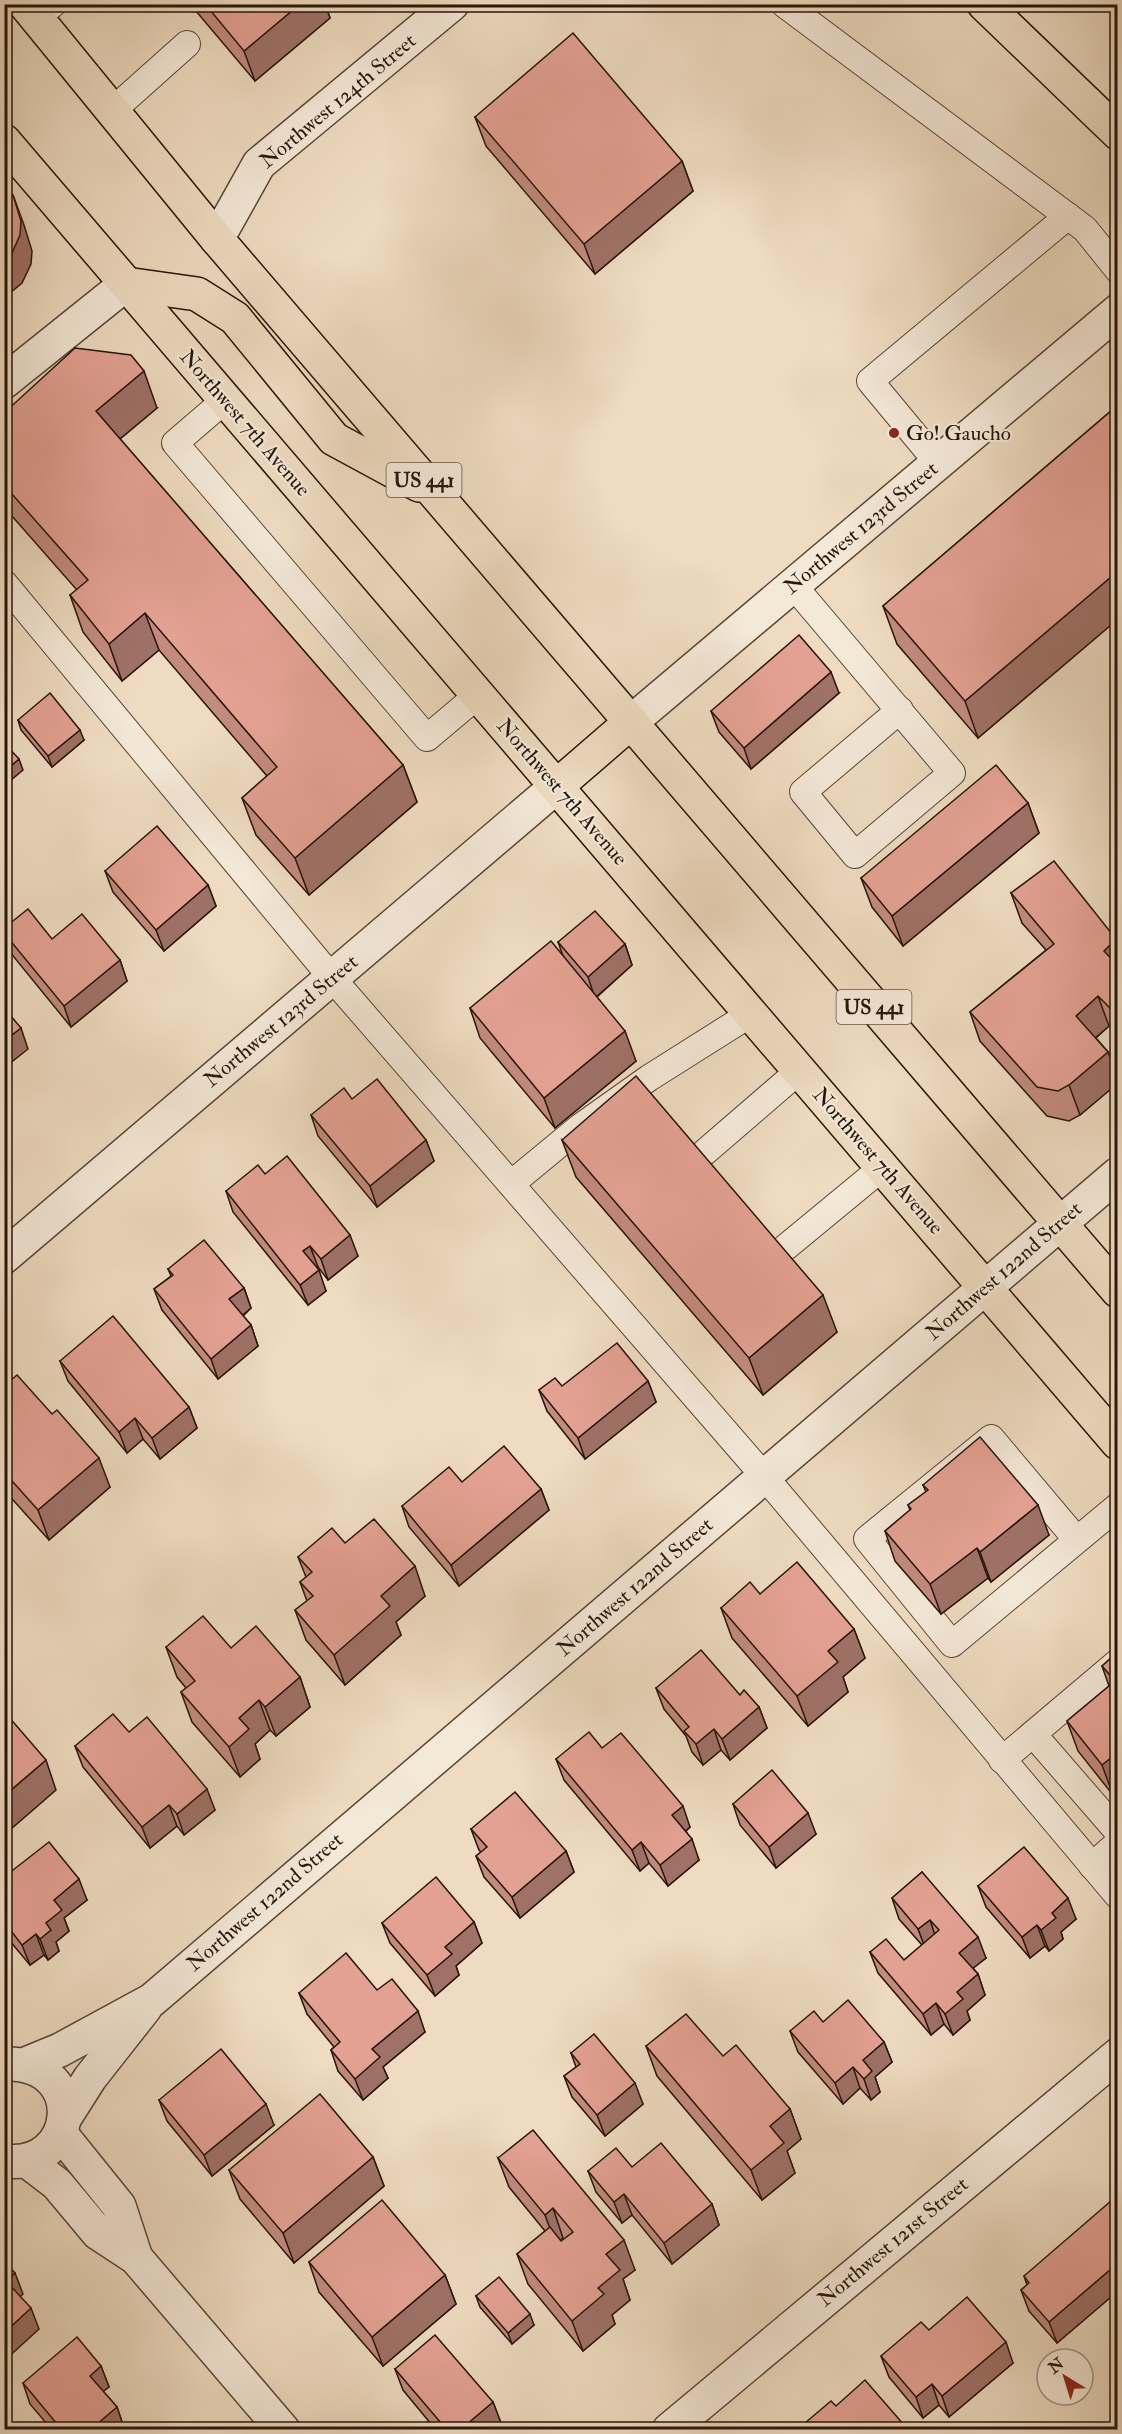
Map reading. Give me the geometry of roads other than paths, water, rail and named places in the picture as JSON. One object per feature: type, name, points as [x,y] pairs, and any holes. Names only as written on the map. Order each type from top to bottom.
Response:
[{"type":"main road","points":[[984,4],[1118,133]]},
{"type":"main road","name":"US 441","points":[[38,9],[112,111],[217,239],[1118,1291]]},
{"type":"main road","name":"Northwest 7th Avenue","points":[[4,141],[1118,1443]]},
{"type":"main road","points":[[126,284],[197,294],[235,318],[334,439],[436,494]]},
{"type":"main road","points":[[557,786],[631,722]]},
{"type":"street","name":"Northwest 124th Street","points":[[217,239],[260,164],[452,4]]},
{"type":"street","points":[[4,382],[126,284]]},
{"type":"street","name":"Northwest 123rd Street","points":[[631,722],[1118,311]]},
{"type":"street","name":"Northwest 123rd Street","points":[[4,1257],[557,786]]},
{"type":"street","name":"Northwest 122nd Street","points":[[11,2161],[45,2152],[63,2127],[90,2078],[152,2000],[1118,1174]]},
{"type":"street","name":"Northwest 122nd Street","points":[[11,2063],[60,2050],[152,2000]]},
{"type":"street","name":"Northwest 121st Street","points":[[669,2430],[1118,2055]]},
{"type":"street","points":[[11,2063],[42,2071],[56,2084],[63,2101],[63,2127],[119,2206],[136,2258]]},
{"type":"street","points":[[11,2161],[57,2184],[98,2233],[136,2258],[283,2430]]},
{"type":"lane","points":[[784,4],[1086,229],[1118,270]]},
{"type":"lane","points":[[112,111],[187,44]]},
{"type":"lane","points":[[938,463],[870,381],[1068,216]]},
{"type":"lane","points":[[225,399],[175,443],[427,738],[478,694]]},
{"type":"lane","points":[[4,583],[332,978],[764,1476],[1118,1896]]},
{"type":"lane","points":[[793,585],[900,710],[952,772],[855,855],[803,792],[900,710]]},
{"type":"lane","points":[[511,1184],[580,1127],[649,1078],[752,1013]]},
{"type":"lane","points":[[705,1152],[800,1070]]},
{"type":"lane","points":[[786,1246],[883,1167]]},
{"type":"lane","points":[[1077,1540],[991,1438],[867,1539],[952,1644],[1118,1506]]},
{"type":"lane","points":[[1002,1760],[1118,1662]]},
{"type":"lane","points":[[1033,1734],[1118,1832]]},
{"type":"lane","points":[[1092,1866],[1118,1843]]},
{"type":"place","name":"Go! Gaucho","points":[[894,433]]}]
